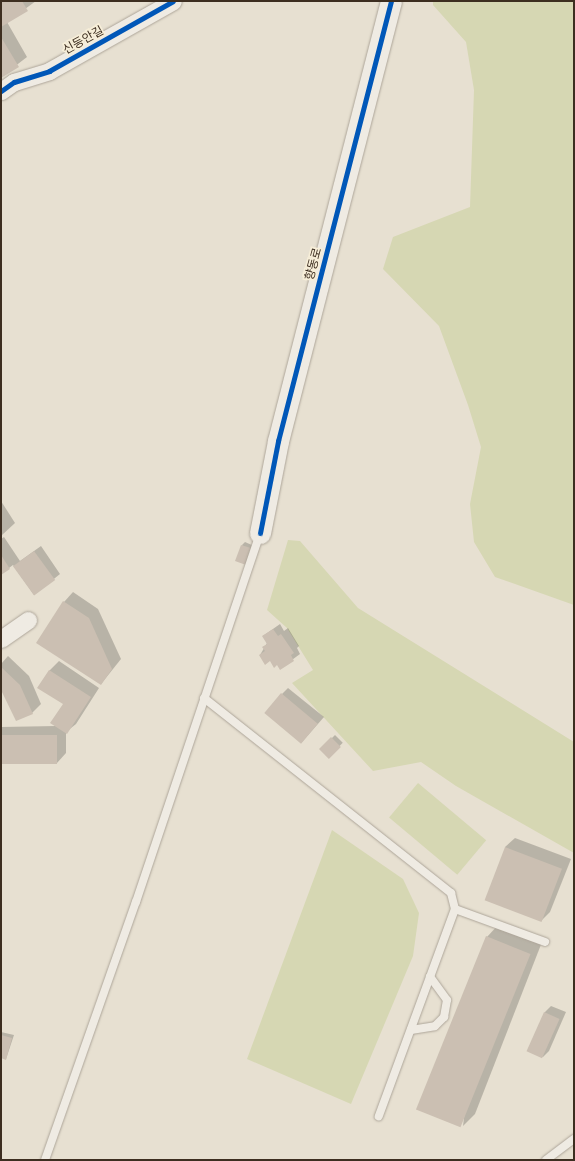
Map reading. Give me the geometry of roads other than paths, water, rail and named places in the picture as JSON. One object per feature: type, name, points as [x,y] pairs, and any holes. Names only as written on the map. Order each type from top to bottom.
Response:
[{"type":"street","name":"신동안길","points":[[1,91],[14,82],[49,70],[174,1]]},
{"type":"street","name":"향동로","points":[[260,533],[278,441],[391,1]]},
{"type":"street","points":[[1,639],[28,620]]},
{"type":"lane","points":[[45,1160],[260,533]]},
{"type":"lane","points":[[204,698],[451,893],[455,909],[379,1116]]},
{"type":"lane","points":[[455,909],[545,942]]},
{"type":"lane","points":[[410,1030],[435,1026],[444,1017],[447,1000],[430,977]]},
{"type":"lane","points":[[546,1160],[574,1139]]}]
